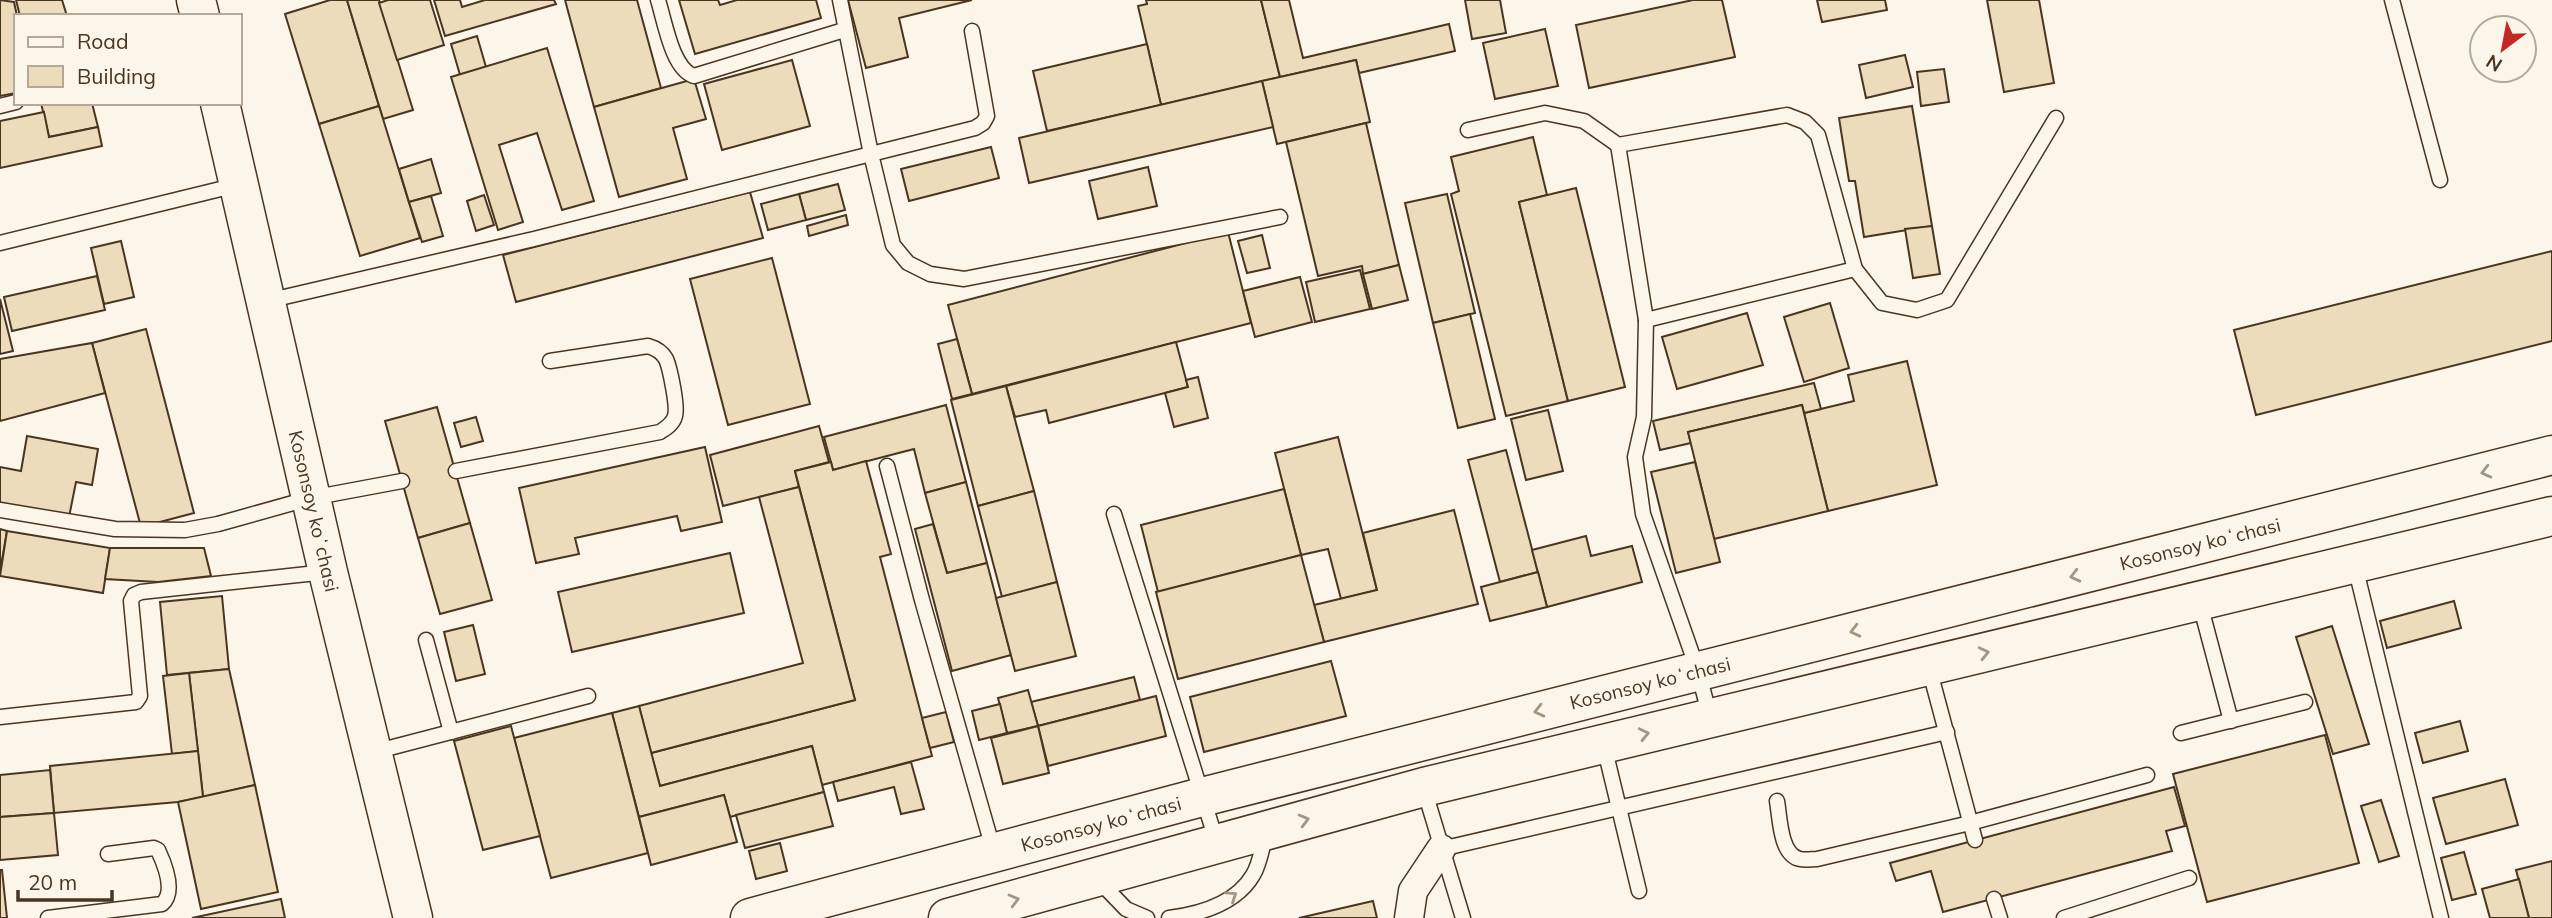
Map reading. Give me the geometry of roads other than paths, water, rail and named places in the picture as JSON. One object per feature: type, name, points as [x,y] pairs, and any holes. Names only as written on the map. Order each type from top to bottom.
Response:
[{"type":"street","name":"Kosonsoy koʻchasi","points":[[220,105],[328,572],[413,918]]},
{"type":"street","name":"Kosonsoy koʻchasi","points":[[750,918],[1202,797],[2552,455]]},
{"type":"street","points":[[948,918],[1424,787],[2552,516]]},
{"type":"street","points":[[1409,918],[1413,891],[1441,849]]},
{"type":"lane","points":[[658,0],[678,64],[686,74],[694,76],[844,30]]},
{"type":"lane","points":[[840,0],[844,30],[893,245],[908,263],[930,274],[964,279],[1010,272],[1280,217]]},
{"type":"lane","points":[[2392,0],[2440,180]]},
{"type":"lane","points":[[265,301],[534,239],[975,128],[984,123],[987,116],[972,31]]},
{"type":"lane","points":[[1468,130],[1545,113],[1584,121],[1618,145],[1787,115],[1805,122],[1818,135],[1855,269],[1882,303],[1917,310],[1947,300],[2056,118]]},
{"type":"lane","points":[[1618,145],[1646,320],[1644,418],[1635,457],[1641,503],[1698,671],[1710,718]]},
{"type":"lane","points":[[0,243],[239,185]]},
{"type":"lane","points":[[1646,320],[1855,269]]},
{"type":"lane","points":[[456,471],[660,432],[675,418],[676,409],[667,360],[654,348],[648,346],[550,361]]},
{"type":"lane","points":[[887,466],[994,853]]},
{"type":"lane","points":[[0,510],[115,529],[185,530],[218,524],[311,498],[402,481]]},
{"type":"lane","points":[[1114,514],[1217,844]]},
{"type":"lane","points":[[2354,564],[2441,918]]},
{"type":"lane","points":[[0,718],[136,702],[140,696],[131,601],[134,595],[141,592],[328,572]]},
{"type":"lane","points":[[2200,601],[2231,721]]},
{"type":"lane","points":[[426,640],[451,732]]},
{"type":"lane","points":[[1929,666],[1975,840]]},
{"type":"lane","points":[[373,752],[588,696]]},
{"type":"lane","points":[[2181,733],[2305,702]]},
{"type":"lane","points":[[1441,849],[1947,732]]},
{"type":"lane","points":[[1604,744],[1639,891]]},
{"type":"lane","points":[[1777,801],[1786,847],[1791,855],[1801,860],[1817,859],[1970,823],[2147,775]]},
{"type":"lane","points":[[1424,787],[1463,918]]},
{"type":"lane","points":[[1169,918],[1190,916],[1238,895],[1254,874],[1267,830]]},
{"type":"lane","points":[[48,918],[162,904],[167,900],[169,888],[158,850],[154,848],[108,854]]},
{"type":"lane","points":[[1096,877],[1126,909],[1147,918]]},
{"type":"lane","points":[[2064,918],[2107,912],[2189,878]]},
{"type":"lane","points":[[1994,898],[2000,918]]}]
